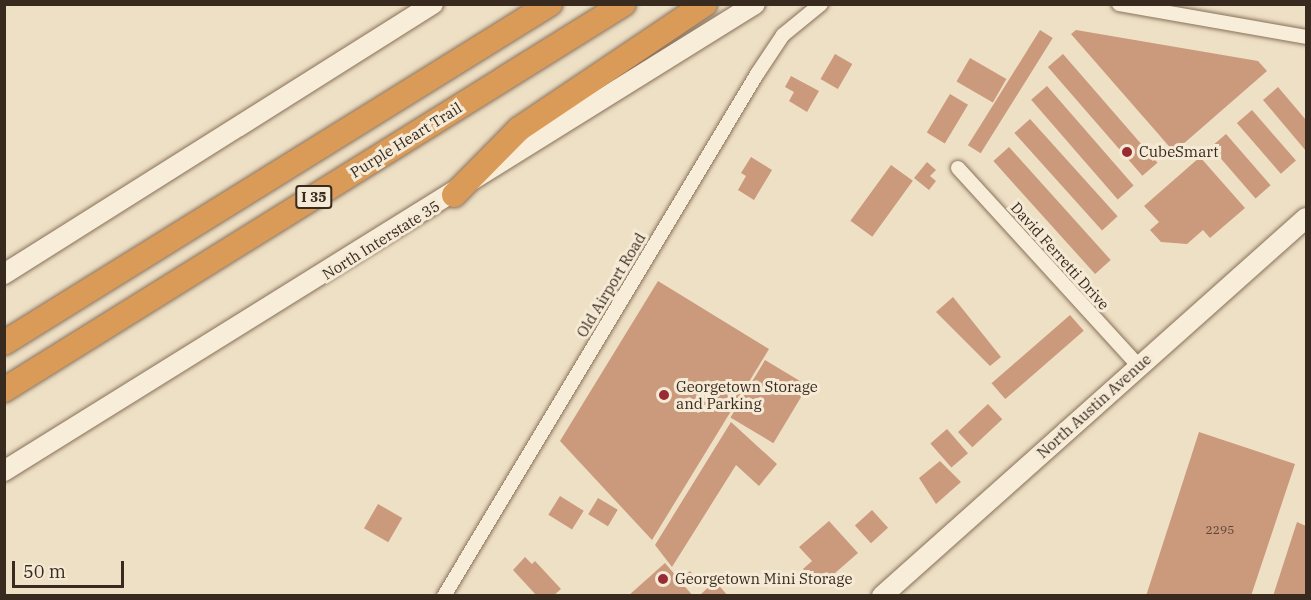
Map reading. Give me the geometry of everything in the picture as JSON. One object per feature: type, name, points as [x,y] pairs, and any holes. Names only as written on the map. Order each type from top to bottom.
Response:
[{"type":"highway","name":"I 35","points":[[4,343],[550,4]]},
{"type":"highway","name":"Purple Heart Trail","points":[[4,390],[624,4]]},
{"type":"highway","points":[[454,195],[519,129],[705,4]]},
{"type":"main road","points":[[4,273],[433,4]]},
{"type":"main road","name":"North Interstate 35","points":[[4,471],[454,195],[755,4]]},
{"type":"main road","name":"North Austin Avenue","points":[[882,596],[1306,218]]},
{"type":"street","name":"Old Airport Road","points":[[444,596],[757,74],[783,35],[822,4]]},
{"type":"street","points":[[1119,4],[1306,37]]},
{"type":"street","name":"David Ferretti Drive","points":[[958,168],[1139,366]]},
{"type":"building","points":[[1040,30],[1053,38],[981,153],[968,145]]},
{"type":"building","points":[[1076,30],[1258,61],[1267,71],[1174,152],[1071,34]]},
{"type":"building","points":[[835,54],[852,64],[838,89],[820,79]]},
{"type":"building","points":[[1063,54],[1157,163],[1142,176],[1048,67]]},
{"type":"building","points":[[970,58],[1006,79],[993,102],[956,81]]},
{"type":"building","points":[[791,76],[819,91],[807,112],[789,101],[794,92],[785,87]]},
{"type":"building","points":[[1047,86],[1134,186],[1118,199],[1031,100]]},
{"type":"building","points":[[1278,87],[1306,120],[1306,151],[1263,100]]},
{"type":"building","points":[[950,94],[968,105],[945,143],[927,133]]},
{"type":"building","points":[[1252,110],[1296,161],[1281,174],[1237,123]]},
{"type":"building","points":[[1030,119],[1118,216],[1102,230],[1014,133]]},
{"type":"building","points":[[1226,134],[1271,185],[1256,198],[1211,147]]},
{"type":"building","points":[[1009,147],[1111,260],[1095,274],[993,161]]},
{"type":"building","points":[[751,157],[772,170],[754,200],[738,190],[746,176],[741,173]]},
{"type":"building","points":[[1200,157],[1245,208],[1210,238],[1203,230],[1187,244],[1161,242],[1150,230],[1159,222],[1144,206]]},
{"type":"building","points":[[927,162],[936,170],[930,176],[936,181],[929,190],[914,178]]},
{"type":"building","points":[[891,165],[913,181],[872,237],[850,221]]},
{"type":"building","name":"Georgetown Storage and Parking","points":[[658,281],[769,349],[652,540],[560,441]]},
{"type":"building","points":[[953,297],[1001,357],[990,366],[936,312]]},
{"type":"building","points":[[1070,315],[1084,331],[1005,399],[992,383]]},
{"type":"building","points":[[765,360],[808,386],[773,443],[730,417]]},
{"type":"building","points":[[988,404],[1002,419],[972,447],[958,432]]},
{"type":"building","points":[[731,422],[777,464],[759,486],[736,465],[672,567],[655,545]]},
{"type":"building","points":[[947,429],[968,453],[951,468],[930,443]]},
{"type":"building","points":[[1199,432],[1295,464],[1251,596],[1146,596]]},
{"type":"building","points":[[940,461],[961,482],[936,504],[919,478]]},
{"type":"building","points":[[560,496],[584,511],[572,529],[548,515]]},
{"type":"building","points":[[598,498],[618,510],[608,526],[588,514]]},
{"type":"building","points":[[378,504],[402,518],[388,542],[364,528]]},
{"type":"building","points":[[872,510],[888,528],[871,543],[855,525]]},
{"type":"building","points":[[829,521],[858,553],[819,587],[803,569],[812,561],[799,547]]},
{"type":"building","points":[[1297,522],[1306,526],[1306,596],[1273,596]]},
{"type":"building","points":[[525,557],[532,564],[535,561],[561,589],[553,596],[537,596],[513,570]]},
{"type":"building","name":"Georgetown Mini Storage","points":[[665,563],[693,596],[628,596]]},
{"type":"building","points":[[690,571],[698,580],[691,586],[683,577]]},
{"type":"building","points":[[715,581],[728,596],[699,596]]},
{"type":"place","name":"CubeSmart","points":[[1127,152]]},
{"type":"place","name":"Georgetown Storage and Parking","points":[[664,395]]},
{"type":"place","name":"Georgetown Mini Storage","points":[[663,579]]}]
